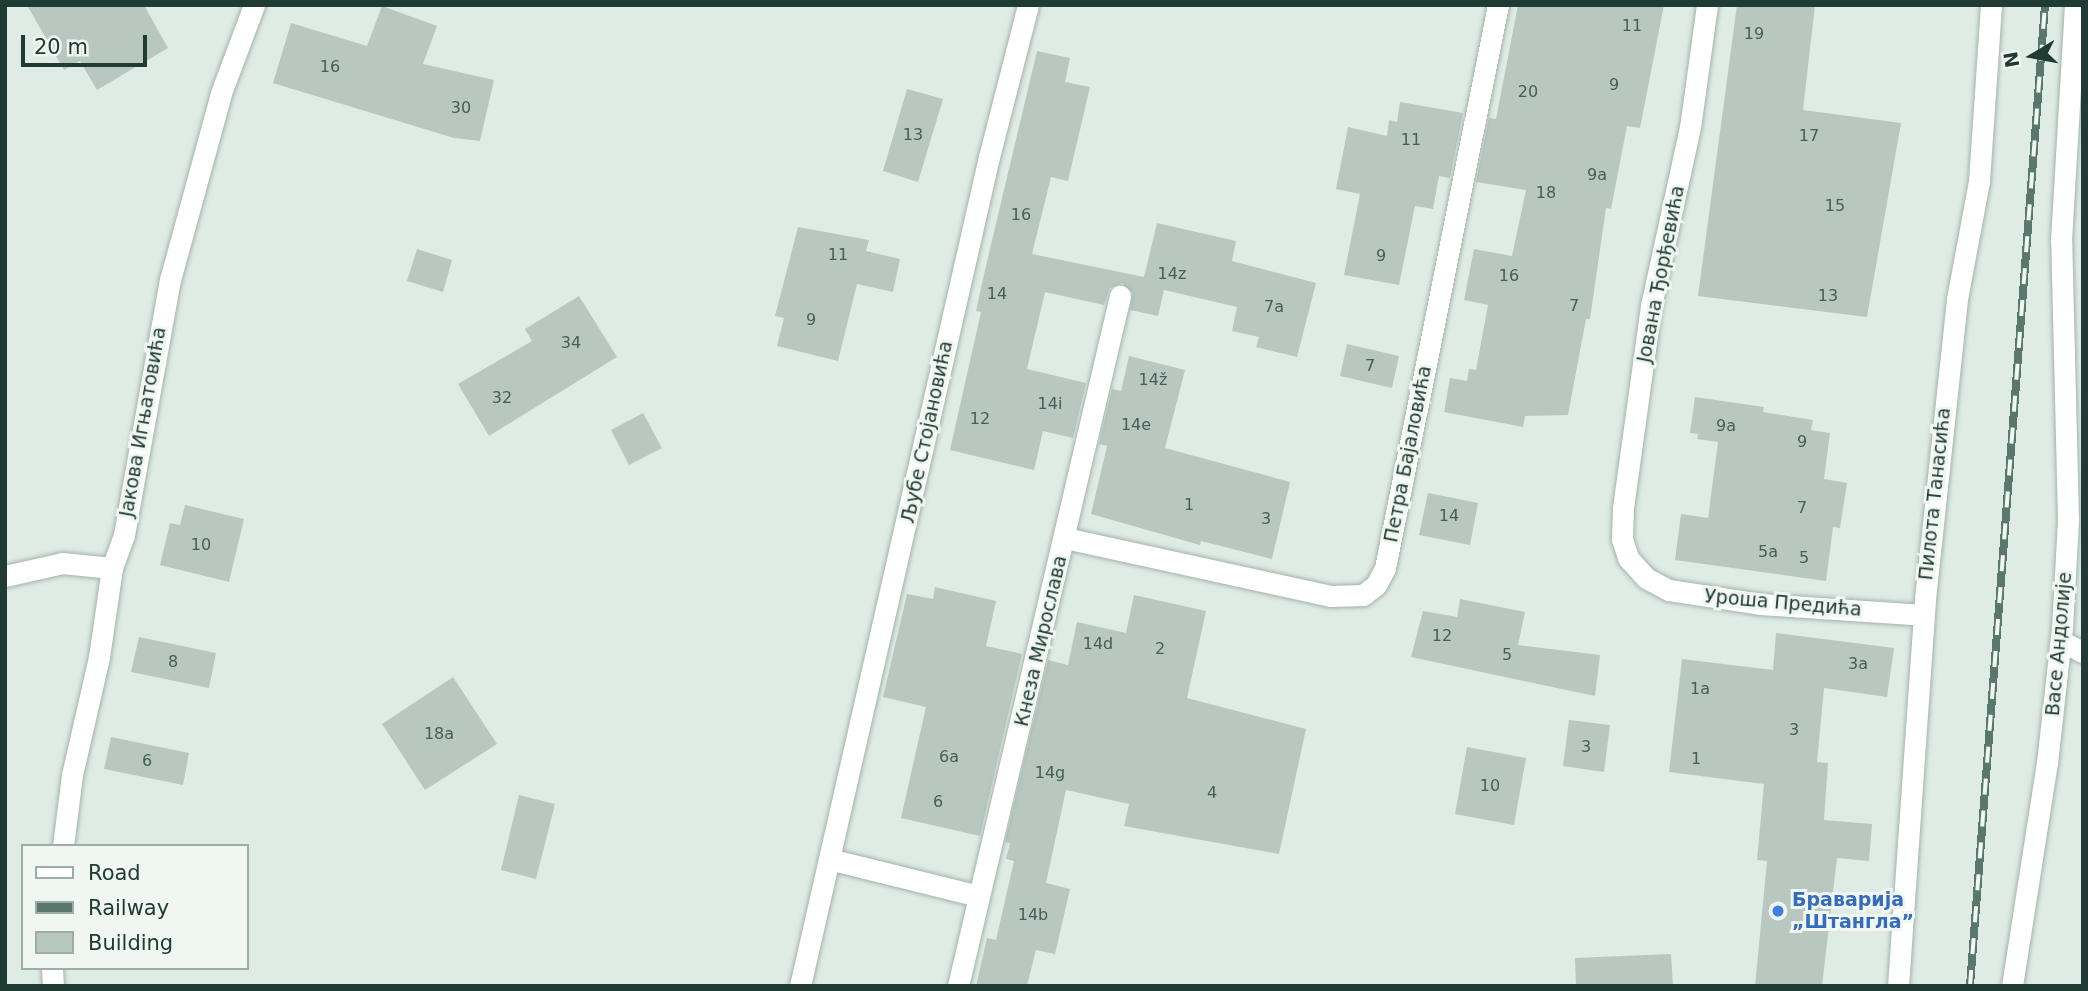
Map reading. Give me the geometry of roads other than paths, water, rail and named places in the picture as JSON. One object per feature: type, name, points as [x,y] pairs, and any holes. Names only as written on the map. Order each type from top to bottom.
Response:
[{"type":"street","name":"Јакова Игњатовића","points":[[63,844],[112,568],[124,535],[170,280],[221,93],[254,5]]},
{"type":"street","name":"Љубе Стојановића","points":[[800,986],[832,860],[946,346],[1028,5]]},
{"type":"street","name":"Петра Бајаловића","points":[[1065,538],[1331,596],[1363,595],[1376,585],[1385,568],[1497,5]]},
{"type":"street","name":"Јована Ђорђевића","points":[[1646,578],[1628,558],[1622,539],[1623,509],[1651,306],[1690,127],[1707,5]]},
{"type":"street","name":"Пилота Танасића","points":[[1898,986],[1924,615],[1950,351],[1979,181],[1991,5]]},
{"type":"street","name":"Васе Андолије","points":[[2012,986],[2061,641],[2068,492],[2060,240],[2075,5]]},
{"type":"street","name":"Кнеза Мирослава","points":[[958,986],[1120,296]]},
{"type":"street","points":[[5,576],[62,563],[112,568]]},
{"type":"street","name":"Уроша Предића","points":[[1646,578],[1669,590],[1760,604],[1924,615]]},
{"type":"street","points":[[2061,641],[2083,652]]},
{"type":"street","points":[[832,860],[979,897]]},
{"type":"railway","points":[[1970,986],[2045,5]]},
{"type":"place","name":"Браварија „Штангла”","points":[[1778,911]]}]
